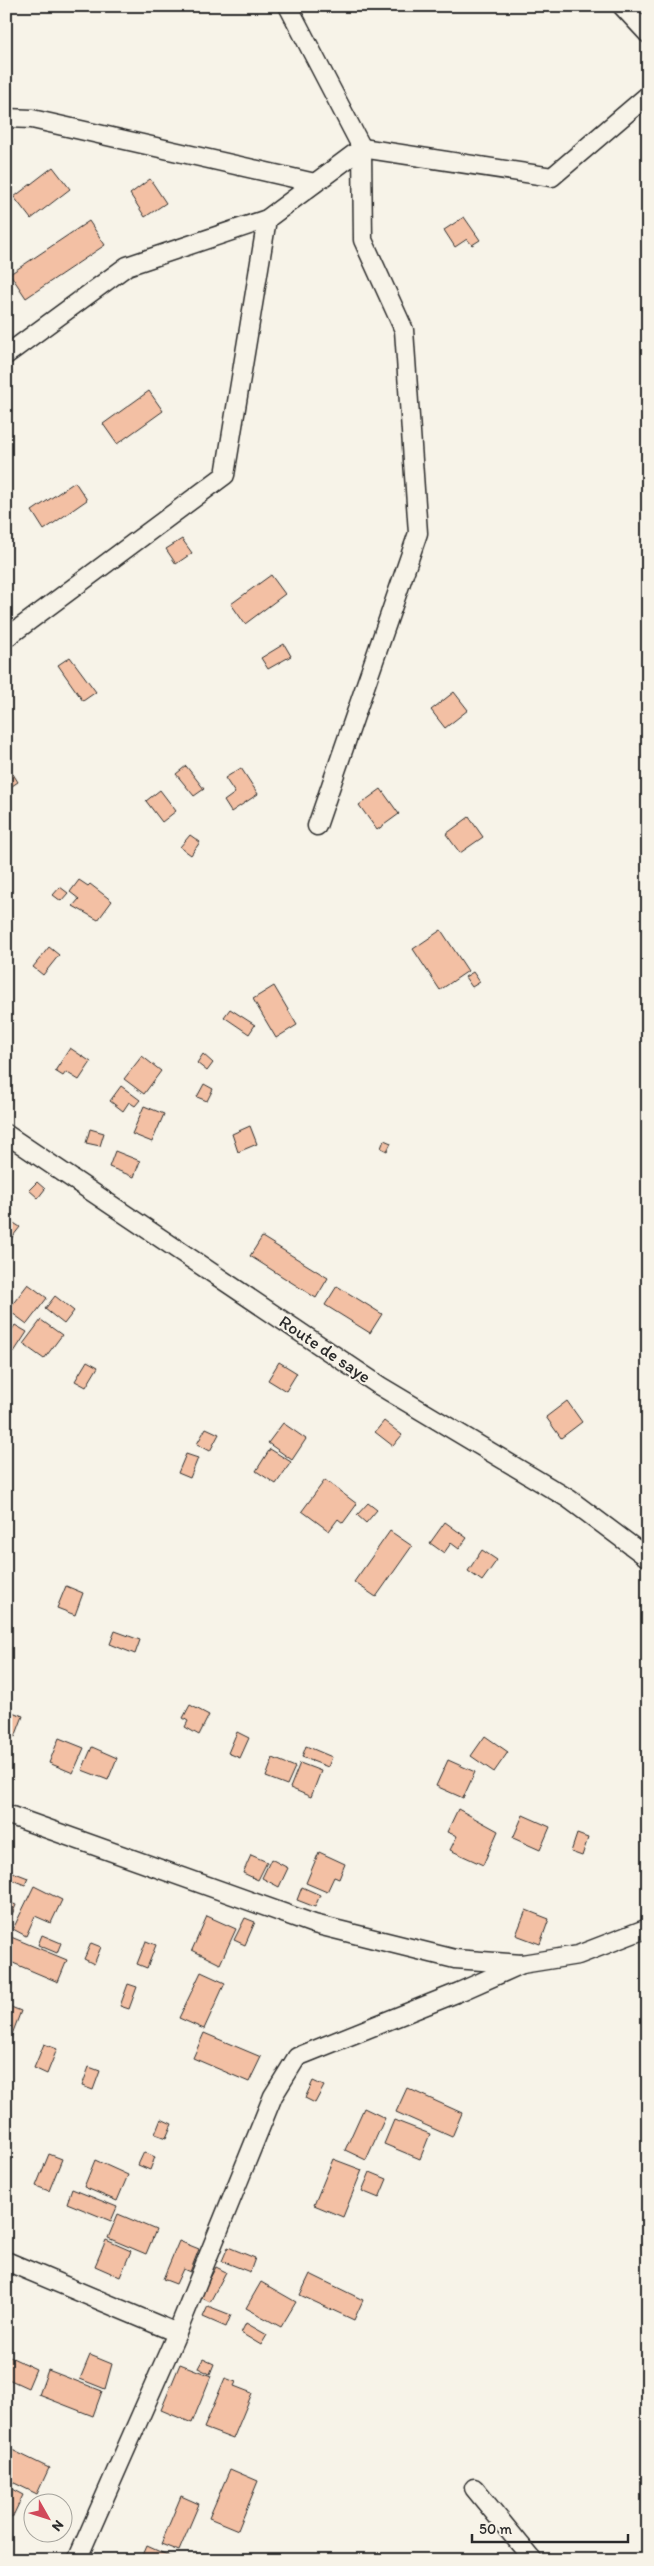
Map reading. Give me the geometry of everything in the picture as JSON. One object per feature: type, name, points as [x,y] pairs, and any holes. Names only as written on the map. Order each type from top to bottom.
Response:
[{"type":"street","points":[[288,6],[362,148],[364,240],[404,330],[418,533],[317,826]]},
{"type":"street","points":[[622,6],[648,34]]},
{"type":"street","points":[[6,355],[127,266],[268,219],[362,148],[552,177],[648,95]]},
{"type":"street","points":[[6,118],[32,119],[315,183]]},
{"type":"street","points":[[6,638],[225,475],[268,219]]},
{"type":"street","name":"Route de saye","points":[[6,1134],[380,1386],[569,1499],[648,1558]]},
{"type":"street","points":[[6,1814],[314,1924],[455,1959],[522,1964],[578,1955],[648,1928]]},
{"type":"street","points":[[77,2560],[177,2333],[273,2096],[298,2057],[459,1992],[522,1964]]},
{"type":"street","points":[[6,2261],[177,2333]]},
{"type":"street","points":[[474,2488],[532,2560]]},
{"type":"building","points":[[53,167],[70,189],[31,219],[14,197]]},
{"type":"building","points":[[150,179],[166,203],[145,217],[130,194]]},
{"type":"building","points":[[464,217],[480,240],[472,245],[467,239],[455,247],[444,230]]},
{"type":"building","points":[[89,221],[105,245],[26,298],[10,274]]},
{"type":"building","points":[[149,391],[163,411],[117,444],[103,424]]},
{"type":"building","points":[[75,482],[87,500],[44,530],[32,511]]},
{"type":"building","points":[[182,539],[192,553],[176,564],[166,549]]},
{"type":"building","points":[[271,575],[285,594],[245,624],[231,604]]},
{"type":"building","points":[[284,644],[291,656],[268,669],[261,658]]},
{"type":"building","points":[[70,657],[96,692],[83,701],[58,665]]},
{"type":"building","points":[[454,692],[468,710],[445,728],[431,710]]},
{"type":"building","points":[[186,766],[204,789],[194,796],[176,774]]},
{"type":"building","points":[[241,768],[258,794],[231,812],[224,801],[235,793],[225,778]]},
{"type":"building","points":[[13,774],[18,782],[9,788],[6,778]]},
{"type":"building","points":[[381,789],[399,814],[377,830],[359,805]]},
{"type":"building","points":[[160,790],[176,811],[162,822],[146,801]]},
{"type":"building","points":[[469,817],[483,837],[460,853],[446,834]]},
{"type":"building","points":[[190,835],[200,842],[191,855],[180,847]]},
{"type":"building","points":[[79,880],[88,886],[90,884],[112,901],[98,920],[73,906],[79,899],[70,892]]},
{"type":"building","points":[[60,887],[68,893],[61,901],[53,895]]},
{"type":"building","points":[[441,930],[468,971],[440,990],[413,949]]},
{"type":"building","points":[[49,947],[59,955],[43,975],[33,967]]},
{"type":"building","points":[[473,972],[480,982],[472,987],[465,977]]},
{"type":"building","points":[[274,986],[297,1025],[276,1038],[253,999]]},
{"type":"building","points":[[230,1009],[255,1025],[249,1034],[224,1017]]},
{"type":"building","points":[[70,1048],[91,1062],[79,1080],[66,1072],[63,1076],[55,1071]]},
{"type":"building","points":[[203,1054],[213,1063],[207,1071],[197,1063]]},
{"type":"building","points":[[142,1056],[161,1071],[144,1094],[124,1079]]},
{"type":"building","points":[[204,1084],[213,1089],[207,1101],[197,1097]]},
{"type":"building","points":[[121,1086],[140,1100],[135,1106],[129,1102],[123,1111],[110,1101]]},
{"type":"building","points":[[144,1106],[164,1114],[152,1142],[132,1134]]},
{"type":"building","points":[[250,1126],[257,1144],[238,1152],[232,1134]]},
{"type":"building","points":[[90,1129],[104,1133],[100,1146],[86,1143]]},
{"type":"building","points":[[384,1140],[391,1143],[387,1151],[381,1148]]},
{"type":"building","points":[[115,1151],[140,1161],[134,1177],[109,1167]]},
{"type":"building","points":[[37,1182],[45,1189],[38,1198],[29,1190]]},
{"type":"building","points":[[9,1220],[20,1227],[6,1245],[6,1222]]},
{"type":"building","points":[[262,1237],[328,1278],[316,1298],[250,1256]]},
{"type":"building","points":[[28,1284],[47,1298],[27,1324],[8,1310]]},
{"type":"building","points":[[337,1286],[382,1314],[370,1333],[325,1305]]},
{"type":"building","points":[[55,1296],[74,1311],[64,1324],[45,1309]]},
{"type":"building","points":[[41,1320],[62,1335],[44,1359],[23,1344]]},
{"type":"building","points":[[15,1325],[27,1332],[14,1352],[6,1347],[6,1339]]},
{"type":"building","points":[[87,1361],[98,1367],[86,1387],[75,1381]]},
{"type":"building","points":[[279,1362],[297,1373],[286,1391],[268,1380]]},
{"type":"building","points":[[567,1401],[582,1422],[561,1438],[546,1417]]},
{"type":"building","points":[[384,1421],[402,1435],[393,1446],[375,1432]]},
{"type":"building","points":[[283,1423],[306,1439],[292,1460],[268,1443]]},
{"type":"building","points":[[206,1428],[219,1434],[210,1451],[197,1444]]},
{"type":"building","points":[[270,1449],[291,1462],[276,1484],[256,1471]]},
{"type":"building","points":[[186,1454],[198,1458],[190,1478],[178,1473]]},
{"type":"building","points":[[325,1480],[357,1504],[343,1523],[338,1519],[329,1531],[302,1511]]},
{"type":"building","points":[[368,1503],[377,1510],[366,1523],[357,1515]]},
{"type":"building","points":[[445,1522],[467,1538],[459,1549],[451,1543],[444,1553],[430,1543]]},
{"type":"building","points":[[390,1531],[412,1546],[376,1597],[354,1582]]},
{"type":"building","points":[[482,1550],[497,1560],[482,1581],[468,1571]]},
{"type":"building","points":[[66,1586],[83,1593],[75,1615],[57,1608]]},
{"type":"building","points":[[115,1631],[140,1640],[135,1654],[110,1644]]},
{"type":"building","points":[[190,1705],[209,1715],[199,1735],[185,1727],[188,1721],[183,1718]]},
{"type":"building","points":[[12,1712],[23,1716],[15,1737],[6,1733]]},
{"type":"building","points":[[237,1732],[249,1738],[240,1758],[228,1753]]},
{"type":"building","points":[[485,1736],[508,1752],[494,1772],[471,1756]]},
{"type":"building","points":[[59,1738],[84,1748],[73,1773],[49,1763]]},
{"type":"building","points":[[306,1746],[332,1757],[328,1767],[302,1757]]},
{"type":"building","points":[[92,1747],[117,1758],[108,1780],[82,1770]]},
{"type":"building","points":[[273,1758],[295,1767],[287,1785],[266,1777]]},
{"type":"building","points":[[448,1760],[475,1772],[463,1798],[436,1786]]},
{"type":"building","points":[[300,1763],[321,1771],[311,1797],[290,1788]]},
{"type":"building","points":[[458,1809],[498,1831],[483,1865],[450,1850],[457,1836],[447,1832]]},
{"type":"building","points":[[523,1815],[550,1827],[540,1850],[513,1838]]},
{"type":"building","points":[[577,1834],[588,1838],[582,1856],[571,1852]]},
{"type":"building","points":[[319,1852],[345,1864],[339,1879],[334,1877],[327,1892],[306,1883]]},
{"type":"building","points":[[251,1855],[267,1862],[258,1880],[243,1873]]},
{"type":"building","points":[[271,1859],[288,1868],[279,1887],[262,1878]]},
{"type":"building","points":[[10,1871],[28,1878],[25,1885],[7,1878]]},
{"type":"building","points":[[34,1886],[62,1900],[51,1923],[35,1916],[26,1936],[13,1929]]},
{"type":"building","points":[[302,1887],[320,1895],[315,1907],[297,1900]]},
{"type":"building","points":[[6,1901],[16,1905],[6,1929]]},
{"type":"building","points":[[526,1910],[549,1919],[540,1944],[516,1935]]},
{"type":"building","points":[[207,1916],[236,1929],[220,1964],[192,1950]]},
{"type":"building","points":[[245,1918],[255,1922],[245,1945],[234,1940]]},
{"type":"building","points":[[42,1935],[61,1943],[57,1953],[38,1945]]},
{"type":"building","points":[[11,1937],[67,1960],[58,1982],[6,1960],[6,1949]]},
{"type":"building","points":[[146,1941],[156,1945],[147,1968],[137,1964]]},
{"type":"building","points":[[91,1943],[101,1947],[94,1964],[84,1959]]},
{"type":"building","points":[[201,1972],[225,1983],[204,2029],[179,2018]]},
{"type":"building","points":[[128,1984],[137,1987],[129,2009],[120,2006]]},
{"type":"building","points":[[6,2005],[21,2011],[6,2050]]},
{"type":"building","points":[[204,2033],[261,2057],[249,2082],[193,2058]]},
{"type":"building","points":[[44,2044],[57,2049],[47,2074],[34,2068]]},
{"type":"building","points":[[89,2067],[100,2071],[93,2090],[82,2086]]},
{"type":"building","points":[[313,2081],[324,2086],[315,2103],[305,2098]]},
{"type":"building","points":[[407,2088],[462,2113],[452,2137],[396,2112]]},
{"type":"building","points":[[364,2108],[385,2118],[366,2160],[345,2150]]},
{"type":"building","points":[[161,2119],[172,2124],[166,2138],[155,2134]]},
{"type":"building","points":[[394,2120],[430,2134],[420,2159],[384,2144]]},
{"type":"building","points":[[144,2152],[155,2157],[150,2170],[138,2165]]},
{"type":"building","points":[[49,2154],[62,2159],[49,2191],[36,2186]]},
{"type":"building","points":[[333,2159],[362,2170],[343,2217],[314,2205]]},
{"type":"building","points":[[95,2160],[128,2175],[117,2201],[84,2187]]},
{"type":"building","points":[[370,2172],[387,2179],[379,2198],[362,2191]]},
{"type":"building","points":[[72,2189],[117,2207],[111,2221],[67,2203]]},
{"type":"building","points":[[118,2214],[156,2230],[146,2254],[108,2238]]},
{"type":"building","points":[[106,2240],[131,2251],[120,2277],[95,2266]]},
{"type":"building","points":[[179,2241],[199,2249],[190,2272],[183,2269],[176,2284],[163,2279]]},
{"type":"building","points":[[228,2247],[255,2258],[250,2272],[222,2261]]},
{"type":"building","points":[[216,2267],[226,2272],[210,2302],[200,2297]]},
{"type":"building","points":[[310,2274],[363,2300],[354,2320],[300,2295]]},
{"type":"building","points":[[261,2282],[296,2302],[281,2327],[246,2308]]},
{"type":"building","points":[[208,2306],[231,2315],[226,2327],[203,2317]]},
{"type":"building","points":[[246,2323],[267,2335],[261,2345],[241,2333]]},
{"type":"building","points":[[6,2355],[36,2369],[28,2388],[6,2378]]},
{"type":"building","points":[[90,2355],[112,2364],[105,2389],[80,2379]]},
{"type":"building","points":[[203,2359],[214,2364],[210,2374],[198,2368]]},
{"type":"building","points":[[180,2364],[211,2376],[192,2423],[161,2410]]},
{"type":"building","points":[[48,2370],[102,2391],[93,2416],[39,2395]]},
{"type":"building","points":[[225,2378],[236,2382],[234,2386],[252,2393],[233,2439],[204,2428]]},
{"type":"building","points":[[8,2448],[49,2468],[37,2494],[6,2479]]},
{"type":"building","points":[[230,2469],[258,2481],[238,2530],[209,2518]]},
{"type":"building","points":[[6,2486],[22,2494],[22,2497],[12,2518],[6,2515]]},
{"type":"building","points":[[181,2496],[199,2504],[179,2551],[161,2544]]},
{"type":"building","points":[[147,2546],[176,2559],[141,2560]]}]
